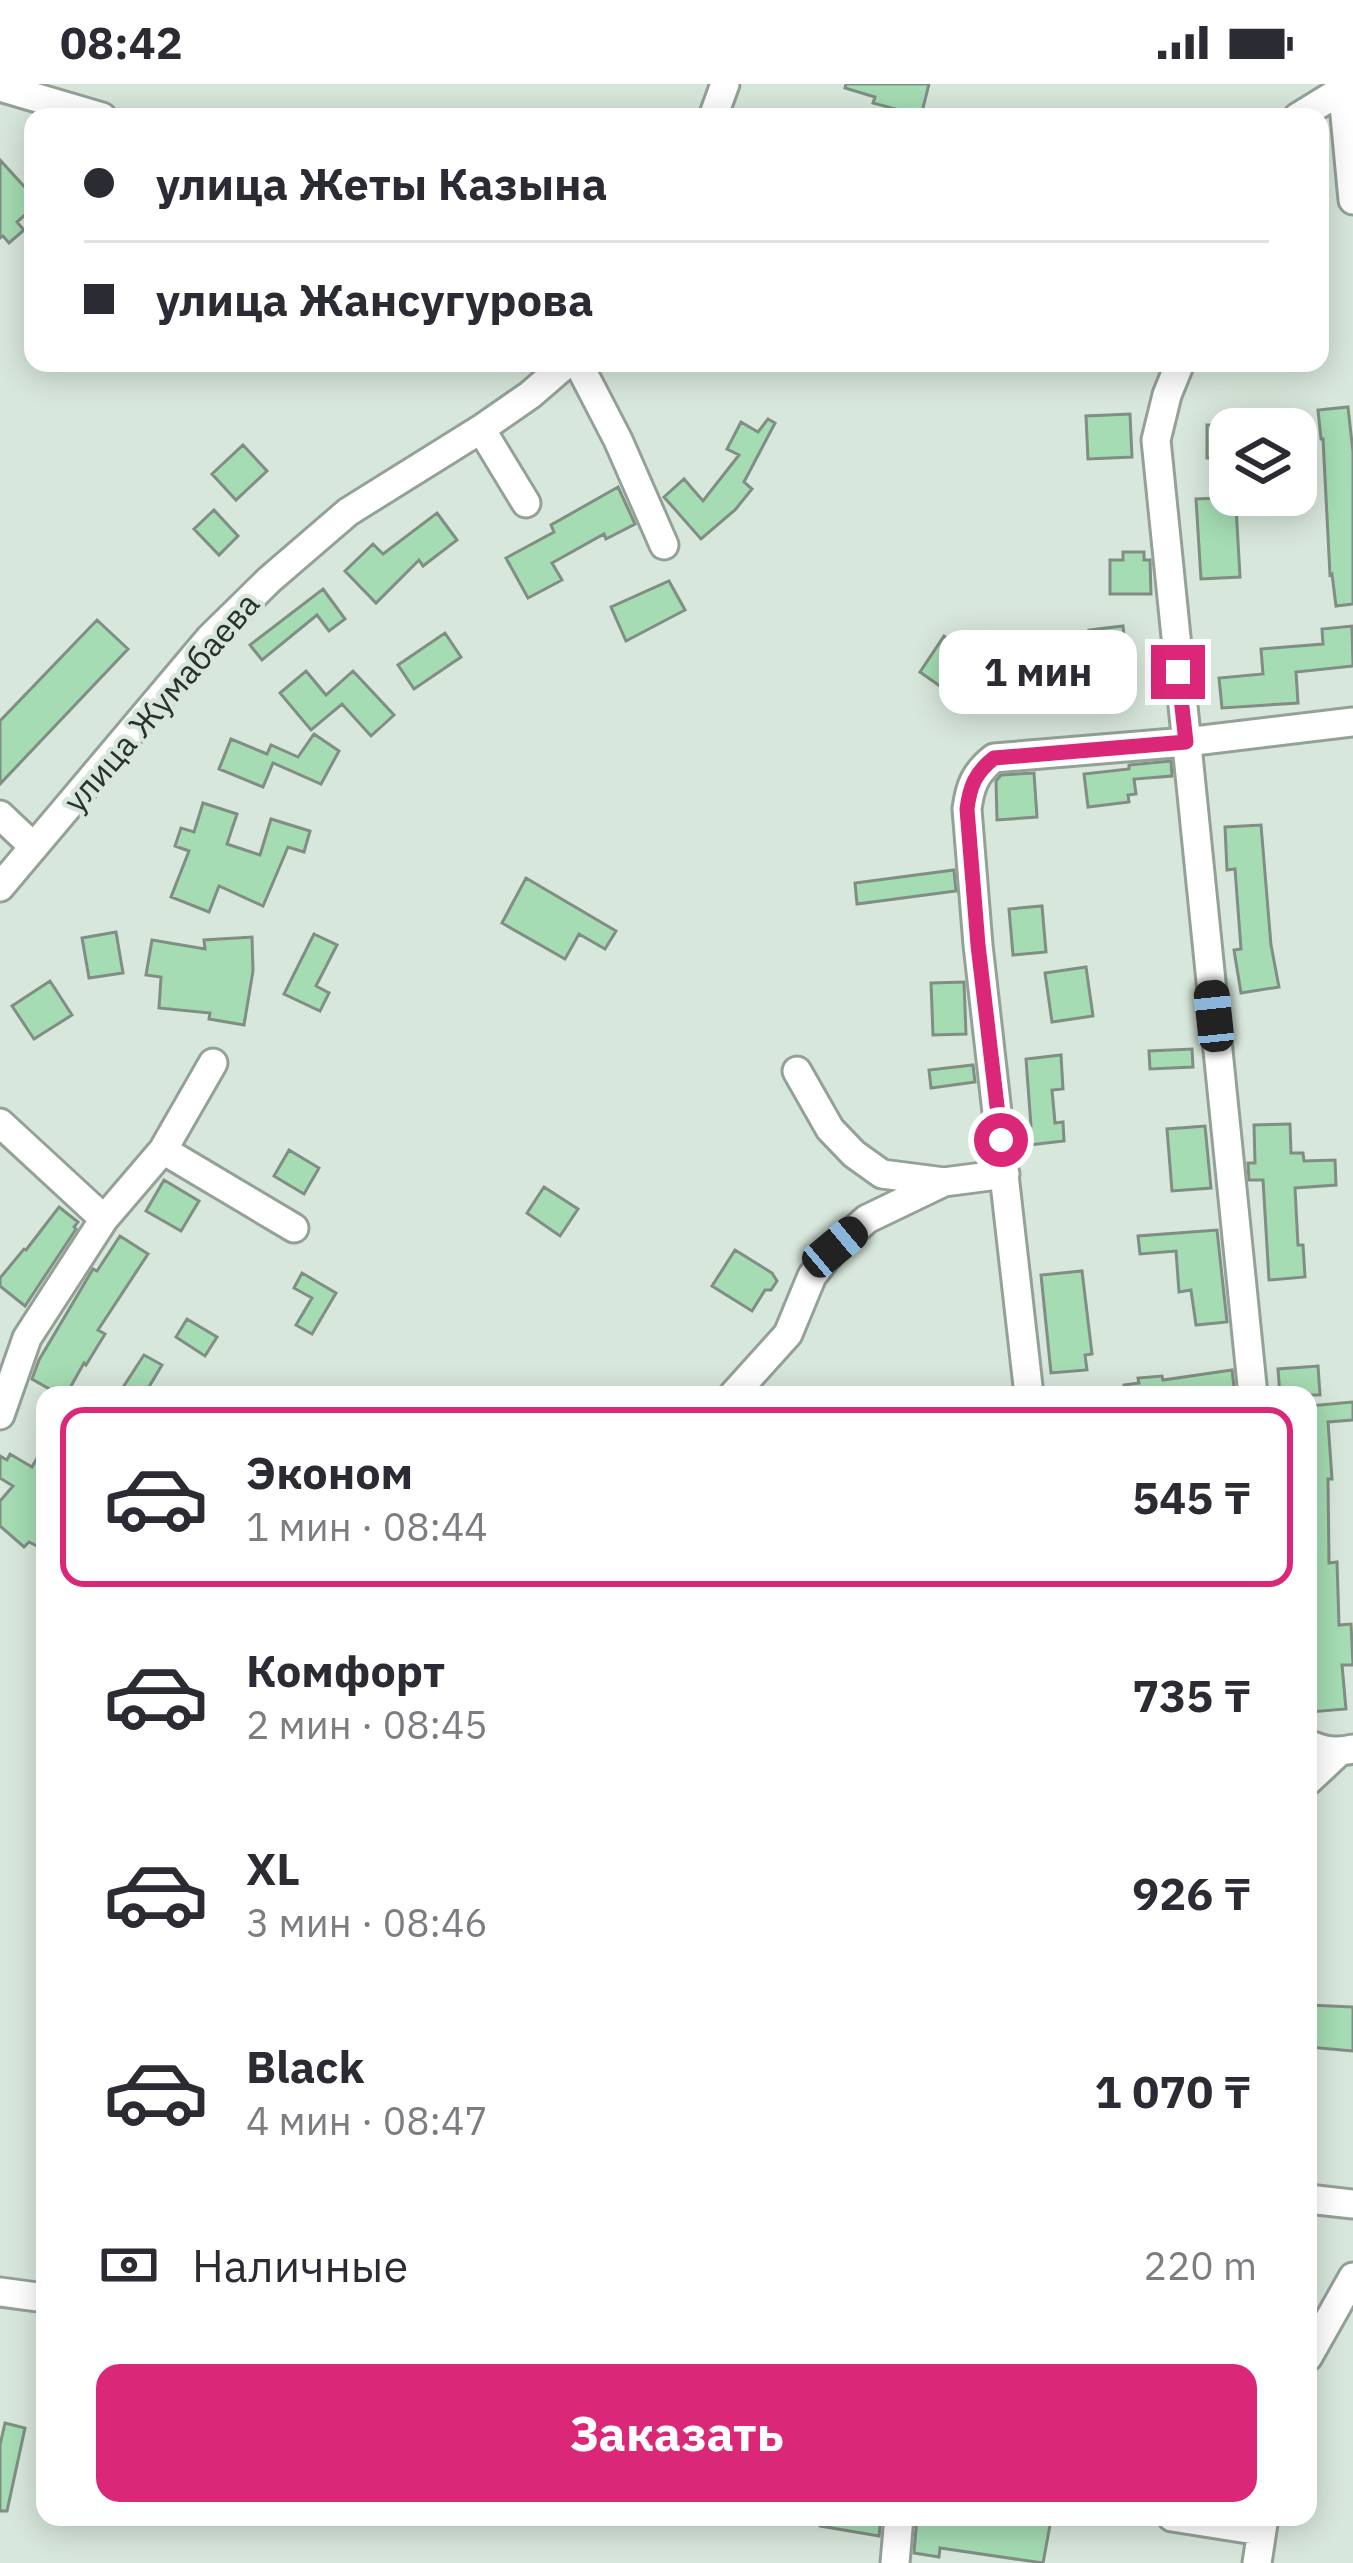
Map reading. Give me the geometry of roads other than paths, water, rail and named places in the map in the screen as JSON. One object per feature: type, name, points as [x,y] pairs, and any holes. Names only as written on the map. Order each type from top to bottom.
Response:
[{"type":"street","points":[[0,87],[71,108]]},
{"type":"street","points":[[1311,108],[1342,87],[1353,200]]},
{"type":"street","name":"улица Жумабаева","points":[[0,887],[210,638],[269,580],[348,512],[481,429],[557,372]]},
{"type":"street","points":[[583,372],[664,545]]},
{"type":"street","points":[[1176,372],[1156,440],[1252,1386]]},
{"type":"street","points":[[481,429],[526,503]]},
{"type":"street","points":[[1028,1386],[978,945],[967,809],[970,787],[980,769],[994,758],[1353,722]]},
{"type":"street","points":[[0,814],[34,847]]},
{"type":"street","points":[[0,1415],[27,1339],[104,1219],[163,1150],[213,1063]]},
{"type":"street","points":[[797,1071],[830,1129],[882,1174],[944,1182],[1005,1174]]},
{"type":"street","points":[[0,1123],[104,1219]]},
{"type":"street","points":[[163,1150],[294,1228]]},
{"type":"street","points":[[741,1386],[788,1334],[812,1276],[835,1247],[867,1220],[944,1182]]},
{"type":"street","points":[[1317,1774],[1346,1750]]},
{"type":"street","points":[[1317,2200],[1353,2204]]},
{"type":"street","points":[[1317,2341],[1353,2277]]},
{"type":"street","points":[[0,2292],[36,2297]]},
{"type":"street","points":[[895,2563],[898,2526]]},
{"type":"street","points":[[1258,2563],[1263,2526]]}]
